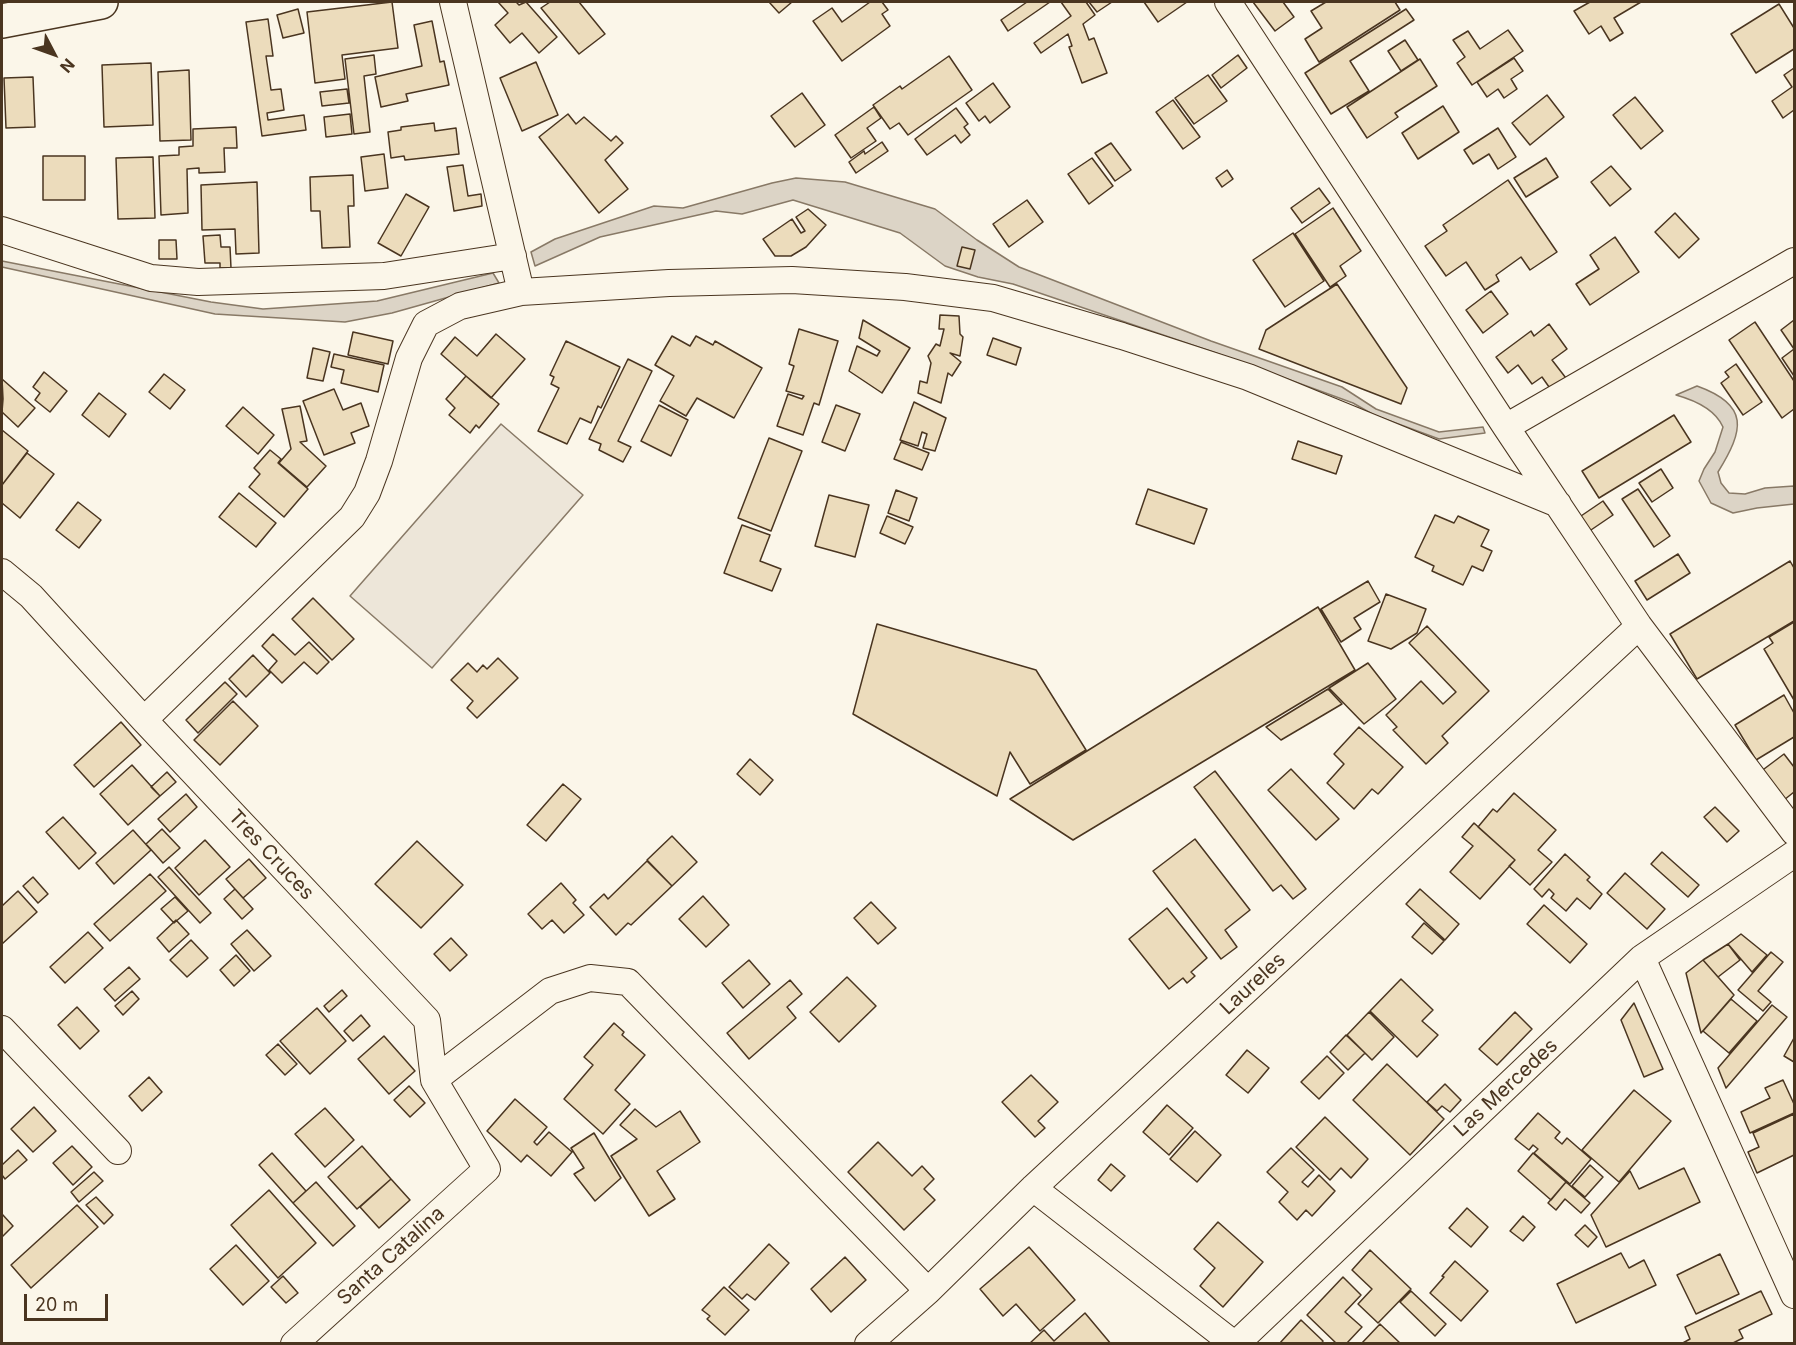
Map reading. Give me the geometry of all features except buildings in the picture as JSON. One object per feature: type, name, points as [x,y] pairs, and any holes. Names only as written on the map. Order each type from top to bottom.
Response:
[{"type":"main road","points":[[2,21],[101,2]]},
{"type":"street","points":[[453,2],[521,292]]},
{"type":"street","points":[[1228,2],[1639,626],[1794,832]]},
{"type":"street","points":[[2,230],[151,279],[198,282],[384,276],[513,256]]},
{"type":"street","points":[[1506,427],[1794,261]]},
{"type":"street","points":[[144,720],[352,517],[367,493],[379,461],[409,358],[426,324],[460,306],[521,292],[669,283],[792,280],[905,287],[993,298],[1122,336],[1248,377],[1558,504]]},
{"type":"street","name":"Tres Cruces","points":[[2,572],[31,596],[144,720],[427,1020],[434,1080],[487,1169]]},
{"type":"street","name":"Laureles","points":[[868,1344],[928,1291],[1033,1188],[1639,626]]},
{"type":"street","name":"Las Mercedes","points":[[1235,1344],[1642,958],[1794,854]]},
{"type":"street","points":[[1642,958],[1794,1295]]},
{"type":"street","points":[[434,1080],[550,990],[590,978],[628,982],[928,1291]]},
{"type":"street","points":[[2,1029],[118,1151]]},
{"type":"street","name":"Santa Catalina","points":[[294,1344],[487,1169]]},
{"type":"street","points":[[1033,1188],[1235,1344]]},
{"type":"shaded area","points":[[796,178],[845,182],[935,209],[1019,267],[1211,341],[1342,387],[1376,409],[1439,432],[1483,427],[1485,433],[1439,439],[1374,415],[1353,403],[1216,353],[1013,284],[978,277],[945,266],[900,233],[793,200],[742,214],[716,211],[600,237],[535,266],[531,252],[555,239],[654,206],[683,208]]},
{"type":"shaded area","points":[[2,261],[211,302],[263,309],[377,301],[493,273],[499,283],[392,313],[345,322],[215,314],[2,267]]},
{"type":"shaded area","points":[[1697,386],[1714,393],[1726,402],[1734,410],[1737,420],[1737,431],[1733,444],[1718,472],[1721,483],[1729,493],[1745,494],[1765,488],[1794,486],[1794,504],[1733,513],[1711,503],[1699,481],[1715,452],[1723,427],[1709,410],[1676,395]]},
{"type":"shaded area","points":[[501,424],[583,495],[432,668],[350,596]]}]
